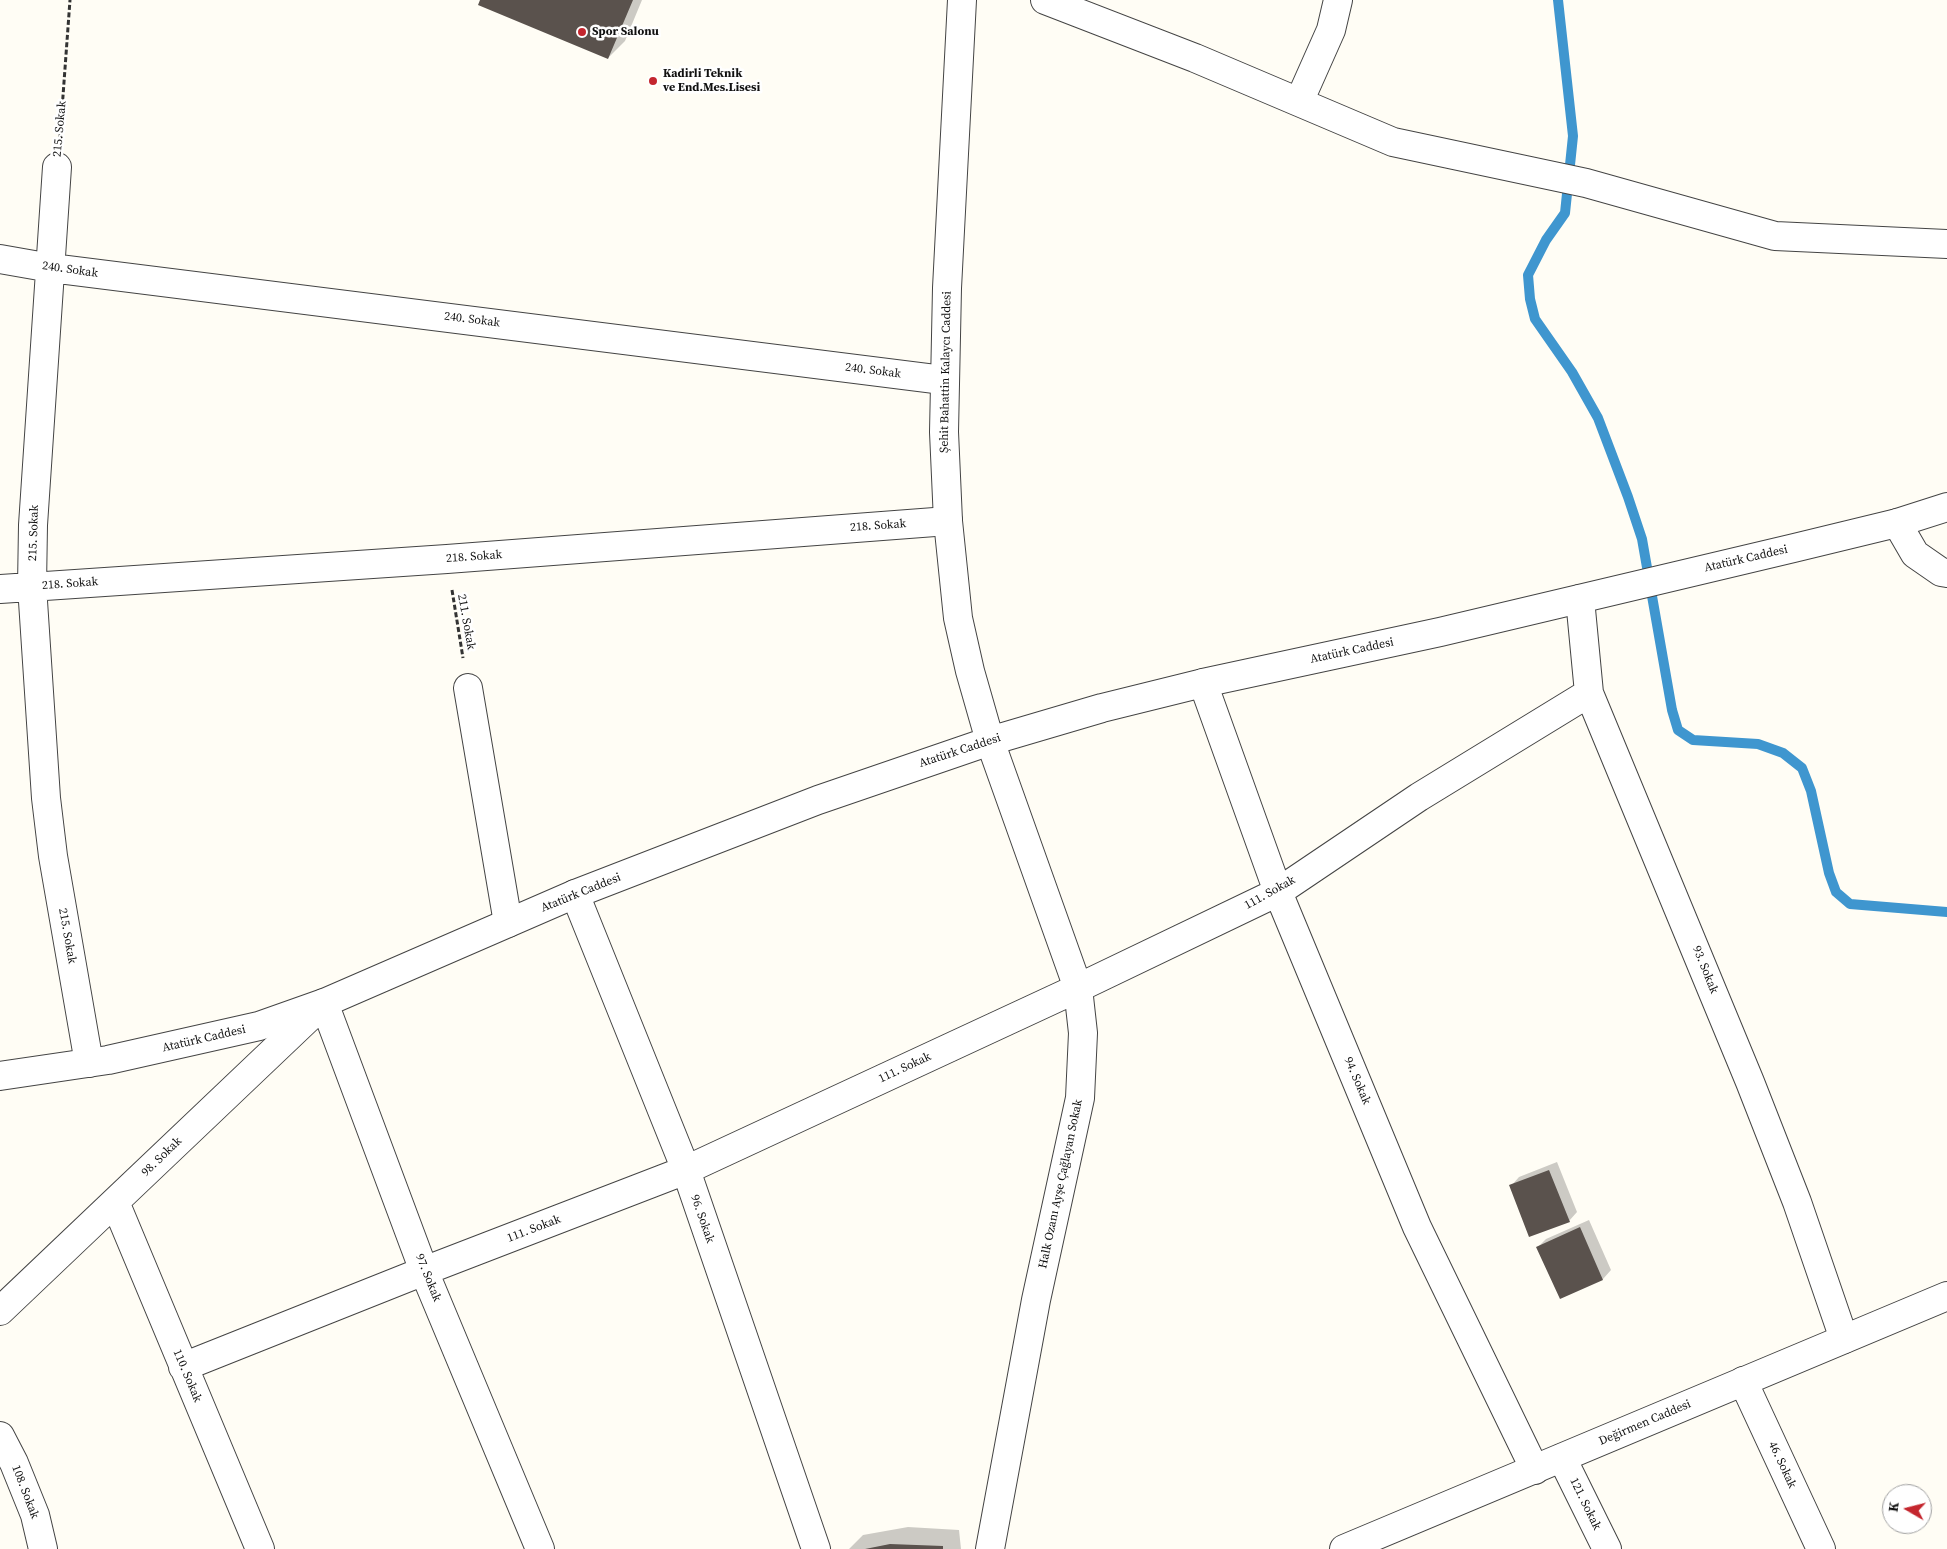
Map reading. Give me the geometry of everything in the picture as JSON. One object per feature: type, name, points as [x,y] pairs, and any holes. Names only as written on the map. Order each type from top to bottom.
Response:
[{"type":"street","name":"Şehit Bahattin Kalaycı Caddesi","points":[[962,0],[944,380],[948,521],[958,618],[970,671],[990,740]]},
{"type":"street","points":[[1045,0],[1195,58],[1393,142],[1586,183],[1775,236],[1947,244]]},
{"type":"street","points":[[1299,102],[1331,30],[1338,0]]},
{"type":"street","name":"215. Sokak","points":[[57,167],[33,525],[32,586],[46,798],[53,856],[89,1063]]},
{"type":"street","name":"240. Sokak","points":[[0,259],[51,268],[944,380]]},
{"type":"street","name":"Atatürk Caddesi","points":[[0,1076],[89,1063],[259,1026],[324,1003],[575,894],[818,800],[990,740],[1102,708],[1203,683],[1440,632],[1580,599],[1897,522],[1947,507]]},
{"type":"street","name":"218. Sokak","points":[[0,589],[446,559],[948,521]]},
{"type":"street","points":[[1897,522],[1915,554],[1941,572],[1947,573]]},
{"type":"street","name":"93. Sokak","points":[[1580,599],[1589,693],[1750,1082],[1796,1202],[1844,1339]]},
{"type":"street","name":"94. Sokak","points":[[1203,683],[1278,892],[1417,1227],[1535,1470]]},
{"type":"street","points":[[468,688],[508,923]]},
{"type":"street","name":"111. Sokak","points":[[183,1367],[424,1270],[686,1170],[1078,988],[1278,892],[1419,797],[1589,693]]},
{"type":"street","name":"Halk Ozanı Ayşe Çağlayan Sokak","points":[[990,740],[1078,988],[1083,1032],[1080,1098],[1036,1300],[990,1549]]},
{"type":"street","name":"96. Sokak","points":[[575,894],[686,1170],[816,1549]]},
{"type":"street","name":"98. Sokak","points":[[0,1311],[324,1003]]},
{"type":"street","name":"97. Sokak","points":[[324,1003],[424,1270],[540,1549]]},
{"type":"street","name":"110. Sokak","points":[[116,1202],[260,1549]]},
{"type":"street","name":"Değirmen Caddesi","points":[[1344,1549],[1947,1296]]},
{"type":"street","name":"46. Sokak","points":[[1743,1381],[1821,1549]]},
{"type":"street","name":"108. Sokak","points":[[0,1436],[14,1463],[35,1515],[44,1549]]},
{"type":"street","name":"121. Sokak","points":[[1562,1458],[1607,1549]]},
{"type":"path","name":"215. Sokak","points":[[57,167],[70,0]]},
{"type":"path","name":"211. Sokak","points":[[446,559],[468,688]]},
{"type":"building","name":"Spor Salonu","points":[[480,0],[633,0],[608,59],[478,5]]},
{"type":"building","points":[[1549,1170],[1570,1222],[1529,1237],[1509,1185]]},
{"type":"building","points":[[1580,1227],[1603,1280],[1560,1299],[1536,1247]]},
{"type":"building","points":[[890,1544],[943,1546],[943,1549],[865,1549]]},
{"type":"waterway","points":[[1558,0],[1573,136],[1565,213],[1546,240],[1528,275],[1530,299],[1535,319],[1572,372],[1598,418],[1628,497],[1642,539],[1672,710],[1678,730],[1693,740],[1758,744],[1783,753],[1802,768],[1811,791],[1829,873],[1836,892],[1850,904],[1947,912]]},
{"type":"place","name":"Spor Salonu","points":[[582,32]]},
{"type":"place","name":"Kadirli Teknik ve End.Mes.Lisesi","points":[[653,81]]}]
